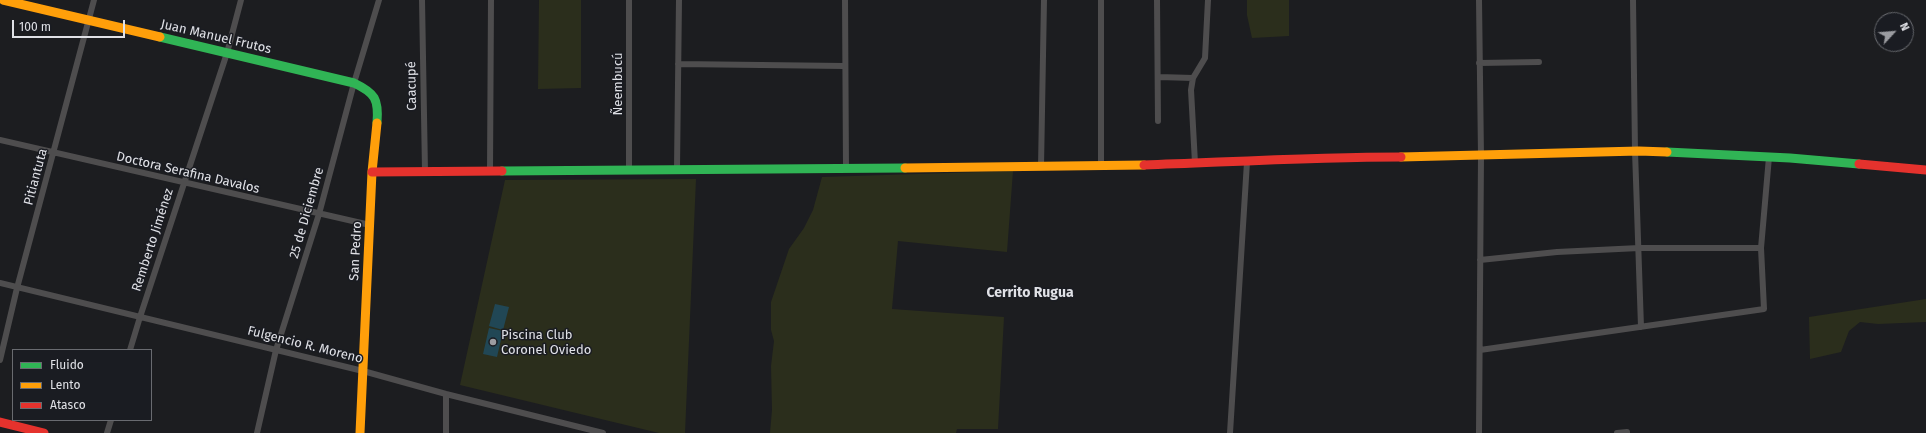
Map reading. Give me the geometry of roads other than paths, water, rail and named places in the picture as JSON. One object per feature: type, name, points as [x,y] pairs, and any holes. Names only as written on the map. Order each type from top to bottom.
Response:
[{"type":"street","name":"Juan Manuel Frutos","points":[[2,0],[354,83]]},
{"type":"street","name":"Pitiantuta","points":[[0,360],[17,288],[94,0]]},
{"type":"street","name":"Remberto Jiménez","points":[[130,349],[227,53],[241,0]]},
{"type":"street","name":"25 de Diciembre","points":[[257,433],[276,350],[319,214],[354,83],[379,0]]},
{"type":"street","name":"Caacupé","points":[[422,0],[425,171]]},
{"type":"street","points":[[490,170],[491,0]]},
{"type":"street","name":"Ñeembucú","points":[[629,0],[629,169]]},
{"type":"street","points":[[677,168],[679,0]]},
{"type":"street","points":[[845,0],[844,66],[846,168]]},
{"type":"street","points":[[1041,167],[1044,0]]},
{"type":"street","points":[[1101,165],[1102,0]]},
{"type":"street","points":[[1157,0],[1159,77],[1158,121]]},
{"type":"street","points":[[1195,163],[1191,90],[1193,78],[1205,58],[1208,0]]},
{"type":"street","points":[[1479,0],[1481,156],[1480,433]]},
{"type":"street","points":[[1633,0],[1635,151],[1641,327]]},
{"type":"street","points":[[1480,63],[1539,62]]},
{"type":"street","points":[[678,64],[844,66]]},
{"type":"street","points":[[1159,77],[1193,78]]},
{"type":"street","name":"San Pedro","points":[[354,83],[367,89],[374,96],[378,107],[372,172],[360,433]]},
{"type":"street","name":"Doctora Serafina Davalos","points":[[0,140],[370,225]]},
{"type":"street","points":[[372,172],[677,168],[1041,167],[1247,162],[1323,157],[1481,156],[1635,151],[1769,157],[1926,170]]},
{"type":"street","points":[[1480,350],[1764,309],[1761,248],[1769,157]]},
{"type":"street","points":[[1230,433],[1247,162]]},
{"type":"street","points":[[1480,260],[1557,252],[1639,248],[1761,248]]},
{"type":"street","name":"Fulgencio R. Moreno","points":[[0,283],[363,370],[446,394],[603,433]]},
{"type":"street","points":[[446,394],[446,433]]},
{"type":"street","points":[[107,433],[111,421]]},
{"type":"street","points":[[0,422],[44,433]]},
{"type":"street","points":[[1617,433],[1627,432]]},
{"type":"water","points":[[495,304],[509,307],[503,330],[489,326]]},
{"type":"water","name":"Piscina Club Coronel Oviedo","points":[[489,328],[503,331],[497,357],[483,354]]},
{"type":"place","name":"Piscina Club Coronel Oviedo","points":[[493,342]]},
{"type":"district","name":"Cerrito Rugua","points":[[1030,293]]}]
